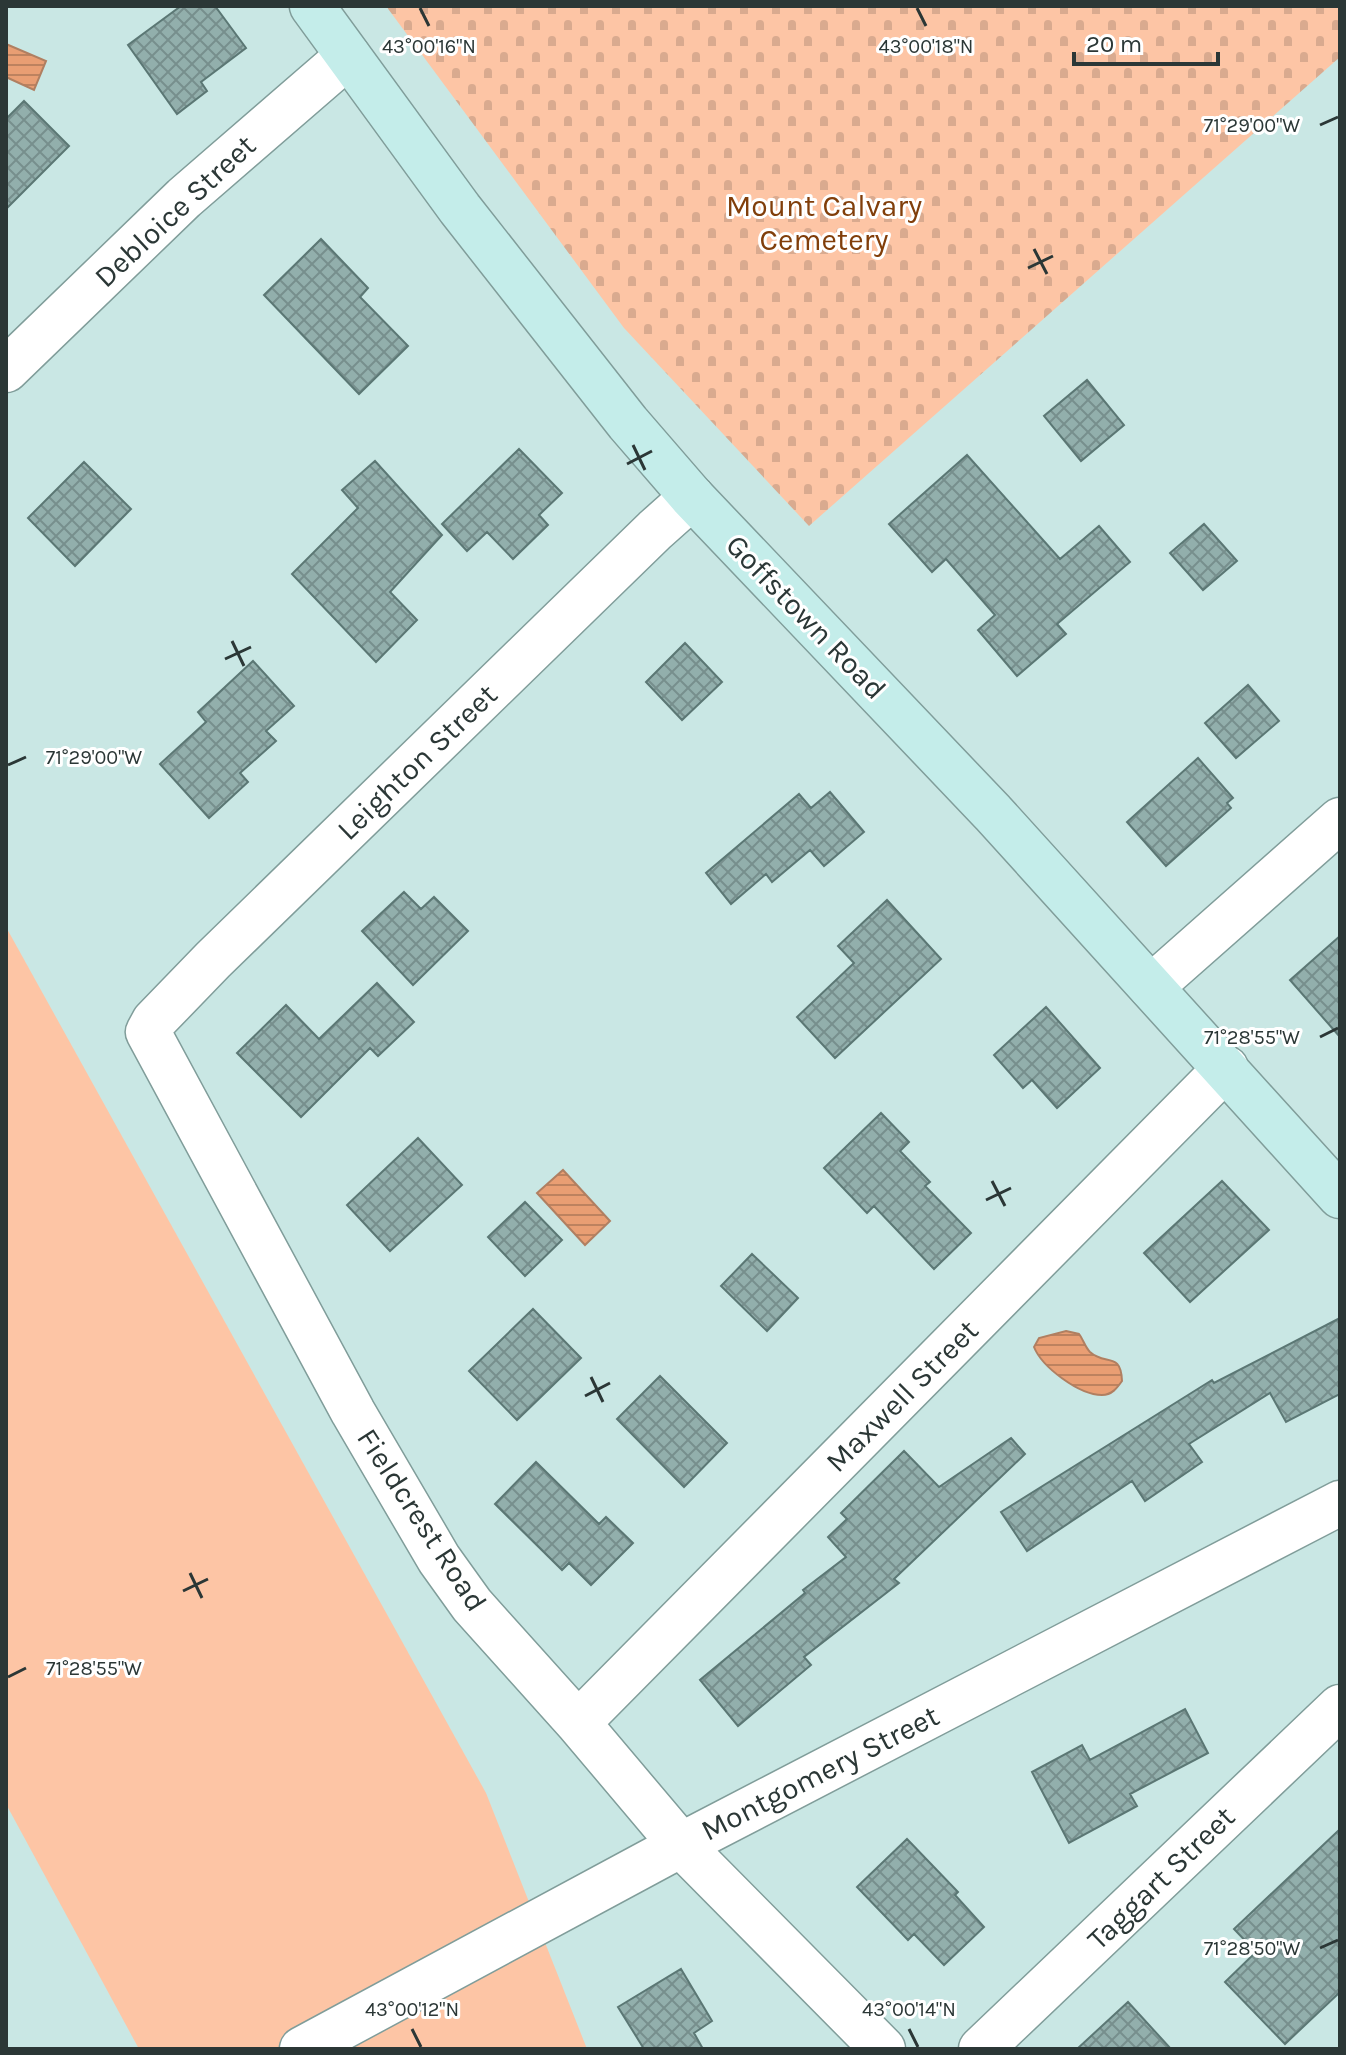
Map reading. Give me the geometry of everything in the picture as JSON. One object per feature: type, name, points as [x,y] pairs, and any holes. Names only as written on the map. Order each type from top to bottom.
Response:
[{"type":"main road","name":"Goffstown Road","points":[[312,6],[487,244],[628,423],[692,497],[993,813],[1340,1196]]},
{"type":"street","name":"Debloice Street","points":[[6,370],[184,198],[348,56]]},
{"type":"street","name":"Leighton Street","points":[[148,1032],[154,1021],[213,960],[692,497]]},
{"type":"street","points":[[1151,987],[1340,820]]},
{"type":"street","name":"Fieldcrest Road","points":[[148,1032],[353,1412],[439,1559],[472,1605],[578,1723],[681,1845],[883,2049]]},
{"type":"street","name":"Maxwell Street","points":[[578,1723],[1226,1068]]},
{"type":"street","name":"Montgomery Street","points":[[302,2049],[681,1845],[1340,1503]]},
{"type":"street","name":"Taggart Street","points":[[981,2049],[1340,1707]]},
{"type":"green space","name":"Mount Calvary Cemetery","points":[[386,6],[1340,6],[1340,57],[809,526],[624,328]]},
{"type":"green space","points":[[6,927],[486,1793],[587,2049],[139,2049],[6,1804]]},
{"type":"shaded area","points":[[6,44],[46,61],[34,90],[6,77]]},
{"type":"shaded area","points":[[563,1170],[610,1221],[585,1245],[537,1193]]},
{"type":"shaded area","points":[[1066,1331],[1079,1334],[1090,1352],[1119,1366],[1122,1381],[1114,1391],[1093,1394],[1072,1385],[1038,1355],[1034,1347],[1039,1338]]},
{"type":"building","points":[[181,6],[215,6],[246,48],[201,82],[207,91],[177,114],[128,45]]},
{"type":"building","points":[[24,101],[69,146],[6,209],[6,119]]},
{"type":"building","points":[[321,239],[368,288],[360,297],[408,346],[359,394],[264,295]]},
{"type":"building","points":[[1087,380],[1124,425],[1081,461],[1044,416]]},
{"type":"building","points":[[519,449],[562,493],[539,515],[548,525],[513,559],[487,532],[467,551],[442,524]]},
{"type":"building","points":[[967,455],[1060,559],[1099,526],[1130,562],[1057,624],[1066,634],[1017,676],[978,630],[995,615],[946,559],[932,572],[889,524]]},
{"type":"building","points":[[375,461],[442,535],[390,592],[417,620],[376,662],[292,574],[358,508],[342,490]]},
{"type":"building","points":[[84,462],[131,509],[75,566],[28,518]]},
{"type":"building","points":[[1204,524],[1237,561],[1203,590],[1170,553]]},
{"type":"building","points":[[685,643],[722,682],[682,720],[646,682]]},
{"type":"building","points":[[253,661],[294,706],[266,731],[276,741],[240,773],[248,782],[209,818],[160,764],[206,722],[198,712]]},
{"type":"building","points":[[1248,685],[1279,721],[1236,758],[1205,723]]},
{"type":"building","points":[[1198,758],[1233,798],[1227,803],[1231,808],[1166,866],[1127,822]]},
{"type":"building","points":[[830,792],[864,832],[824,866],[810,850],[772,882],[766,874],[731,904],[706,873],[799,794],[811,808]]},
{"type":"building","points":[[404,892],[421,909],[434,897],[468,931],[413,985],[362,931]]},
{"type":"building","points":[[887,900],[941,959],[835,1058],[797,1017],[854,963],[838,946]]},
{"type":"building","points":[[1340,936],[1340,1037],[1290,980]]},
{"type":"building","points":[[377,983],[414,1022],[378,1056],[370,1048],[301,1117],[237,1053],[286,1005],[319,1039]]},
{"type":"building","points":[[1046,1007],[1100,1068],[1057,1108],[1032,1080],[1023,1088],[994,1055]]},
{"type":"building","points":[[881,1113],[909,1142],[900,1151],[930,1182],[925,1186],[971,1233],[934,1269],[874,1206],[867,1213],[824,1168]]},
{"type":"building","points":[[418,1138],[462,1185],[390,1251],[347,1205]]},
{"type":"building","points":[[1222,1181],[1269,1230],[1190,1302],[1144,1253]]},
{"type":"building","points":[[525,1202],[562,1240],[525,1276],[488,1237]]},
{"type":"building","points":[[752,1254],[798,1298],[767,1331],[721,1286]]},
{"type":"building","points":[[533,1309],[581,1358],[517,1420],[469,1371]]},
{"type":"building","points":[[1340,1318],[1340,1394],[1286,1422],[1270,1393],[1189,1444],[1202,1462],[1145,1501],[1132,1481],[1027,1551],[1001,1512],[1212,1380],[1214,1383]]},
{"type":"building","points":[[660,1376],[727,1443],[684,1487],[617,1419]]},
{"type":"building","points":[[1011,1438],[1025,1454],[894,1579],[899,1583],[804,1657],[811,1665],[738,1726],[700,1680],[805,1593],[803,1590],[846,1557],[828,1537],[847,1519],[841,1513],[904,1451],[939,1487]]},
{"type":"building","points":[[536,1462],[599,1524],[606,1517],[633,1543],[591,1585],[569,1563],[562,1570],[495,1504]]},
{"type":"building","points":[[1185,1709],[1208,1753],[1130,1794],[1137,1806],[1069,1843],[1032,1772],[1082,1745],[1090,1760]]},
{"type":"building","points":[[1340,1829],[1340,1992],[1285,2044],[1225,1982],[1256,1952],[1234,1929]]},
{"type":"building","points":[[907,1839],[958,1892],[955,1895],[984,1927],[944,1965],[914,1934],[908,1940],[857,1887]]},
{"type":"building","points":[[681,1969],[712,2021],[694,2033],[703,2049],[644,2049],[618,2007]]},
{"type":"building","points":[[1128,2002],[1171,2049],[1077,2049]]}]
